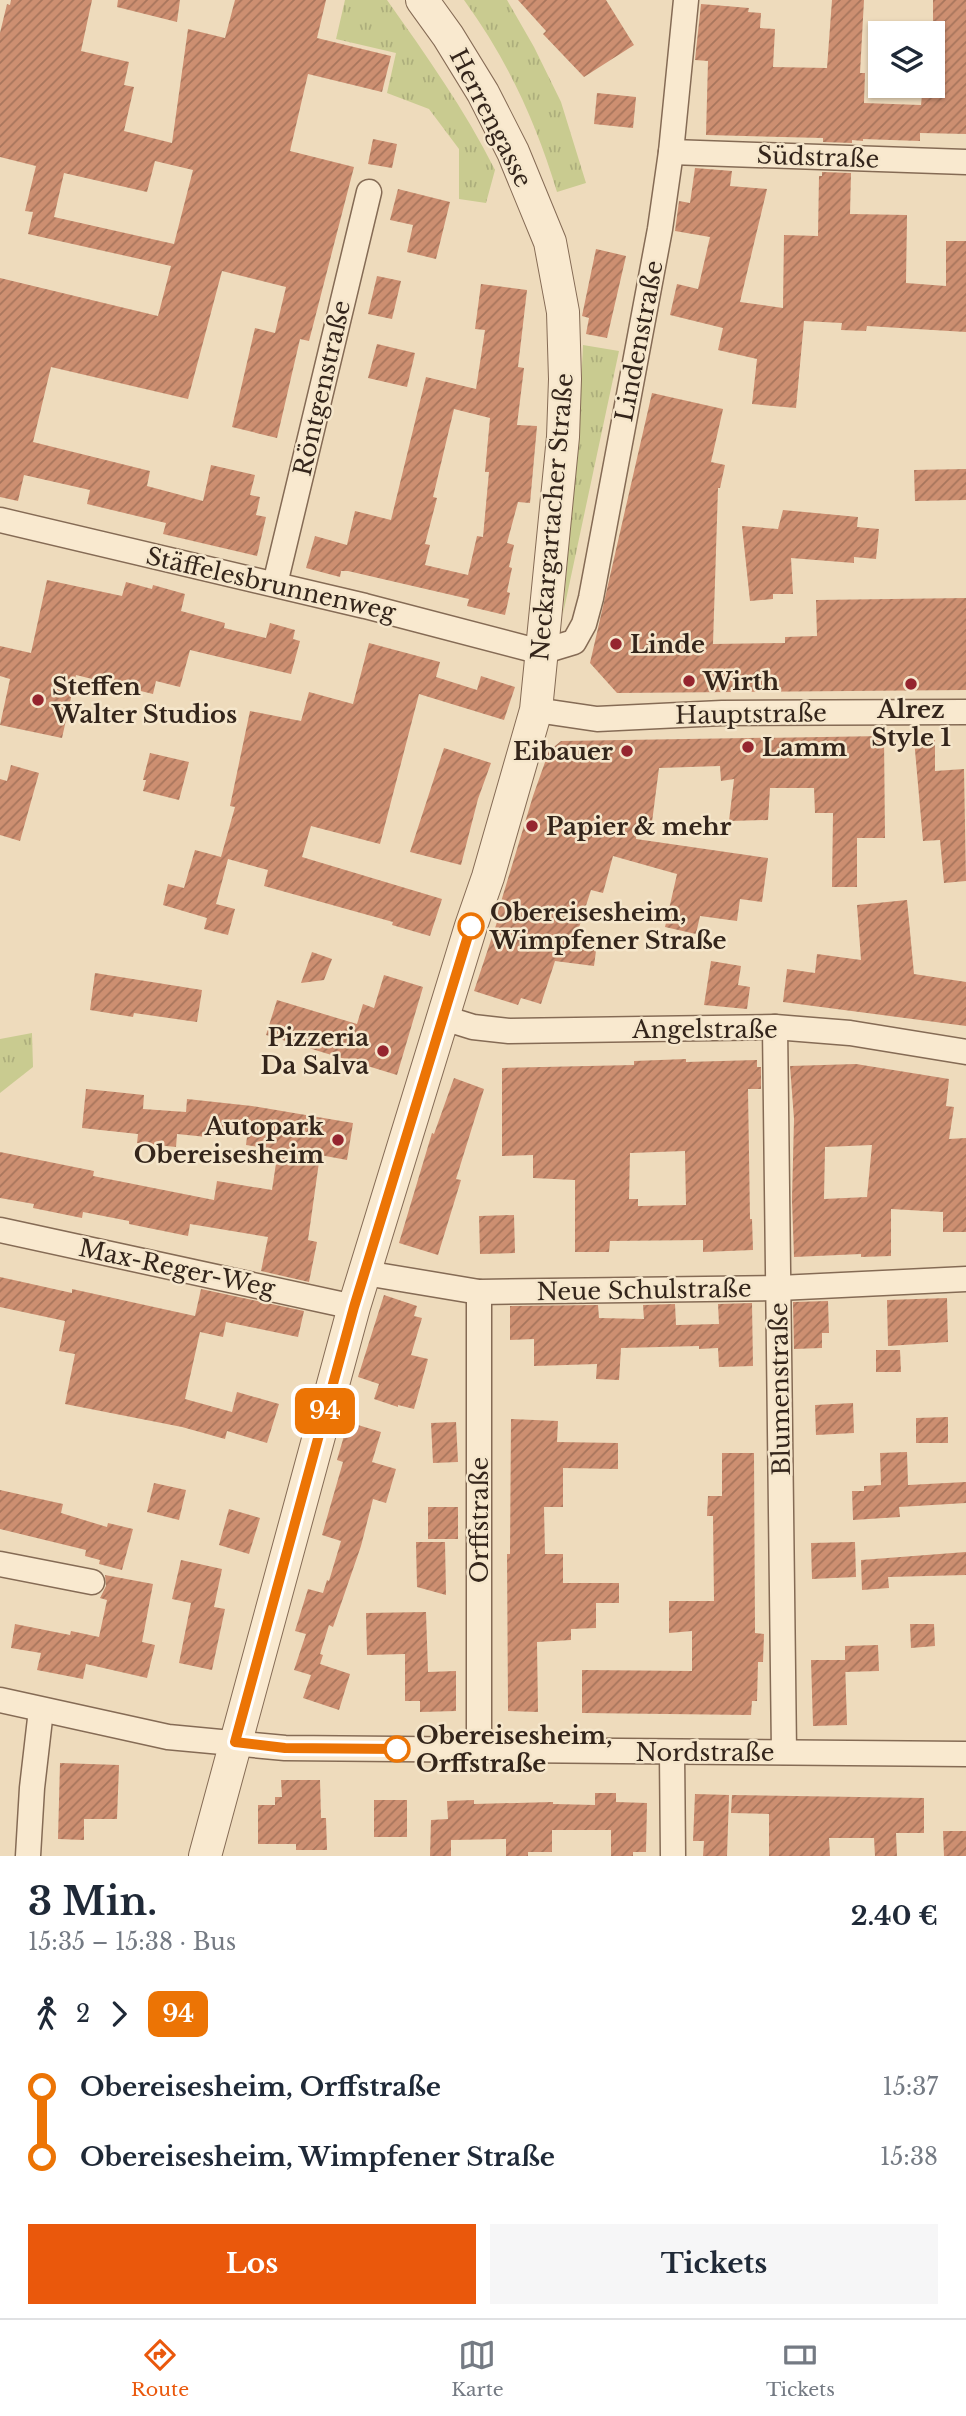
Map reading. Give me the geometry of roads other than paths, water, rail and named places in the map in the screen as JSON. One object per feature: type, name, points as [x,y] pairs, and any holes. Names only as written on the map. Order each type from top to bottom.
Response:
[{"type":"street","name":"Herrengasse","points":[[422,0],[483,93],[513,152],[550,242]]},
{"type":"street","name":"Lindenstraße","points":[[541,652],[574,642],[584,624],[591,598],[660,229],[671,152],[686,0]]},
{"type":"street","name":"Südstraße","points":[[671,152],[966,162]]},
{"type":"street","name":"Röntgenstraße","points":[[275,584],[369,192]]},
{"type":"street","name":"Neckargartacher Straße","points":[[205,1856],[354,1307],[536,710],[563,438],[565,379],[563,313],[550,242]]},
{"type":"street","name":"Stäffelesbrunnenweg","points":[[0,520],[275,584],[541,652]]},
{"type":"street","name":"Hauptstraße","points":[[536,710],[597,719],[722,713],[966,712]]},
{"type":"street","name":"Angelstraße","points":[[444,1018],[472,1027],[509,1031],[775,1027],[850,1033],[966,1052]]},
{"type":"street","name":"Blumenstraße","points":[[775,1027],[784,1752]]},
{"type":"street","name":"Max-Reger-Weg","points":[[0,1230],[354,1307]]},
{"type":"street","name":"Neue Schulstraße","points":[[365,1273],[479,1292],[779,1288],[966,1279]]},
{"type":"street","name":"Orffstraße","points":[[479,1292],[479,1749]]},
{"type":"street","points":[[0,1564],[92,1583]]},
{"type":"street","name":"Nordstraße","points":[[0,1700],[168,1737],[285,1748],[966,1754]]},
{"type":"street","points":[[28,1856],[41,1710]]},
{"type":"street","points":[[672,1753],[673,1856]]},
{"type":"place","name":"Linde","points":[[616,644]]},
{"type":"place","name":"Wirth","points":[[689,681]]},
{"type":"place","name":"Alrez Style 1","points":[[911,684]]},
{"type":"place","name":"Steffen Walter Studios","points":[[38,700]]},
{"type":"place","name":"Lamm","points":[[748,747]]},
{"type":"place","name":"Eibauer","points":[[627,751]]},
{"type":"place","name":"Papier & mehr","points":[[532,826]]},
{"type":"place","name":"Obereisesheim, Wimpfener Straße","points":[[471,926]]},
{"type":"place","name":"Pizzeria Da Salva","points":[[383,1051]]},
{"type":"place","name":"Autopark Obereisesheim","points":[[338,1140]]},
{"type":"place","name":"Obereisesheim, Orffstraße","points":[[397,1749]]}]
